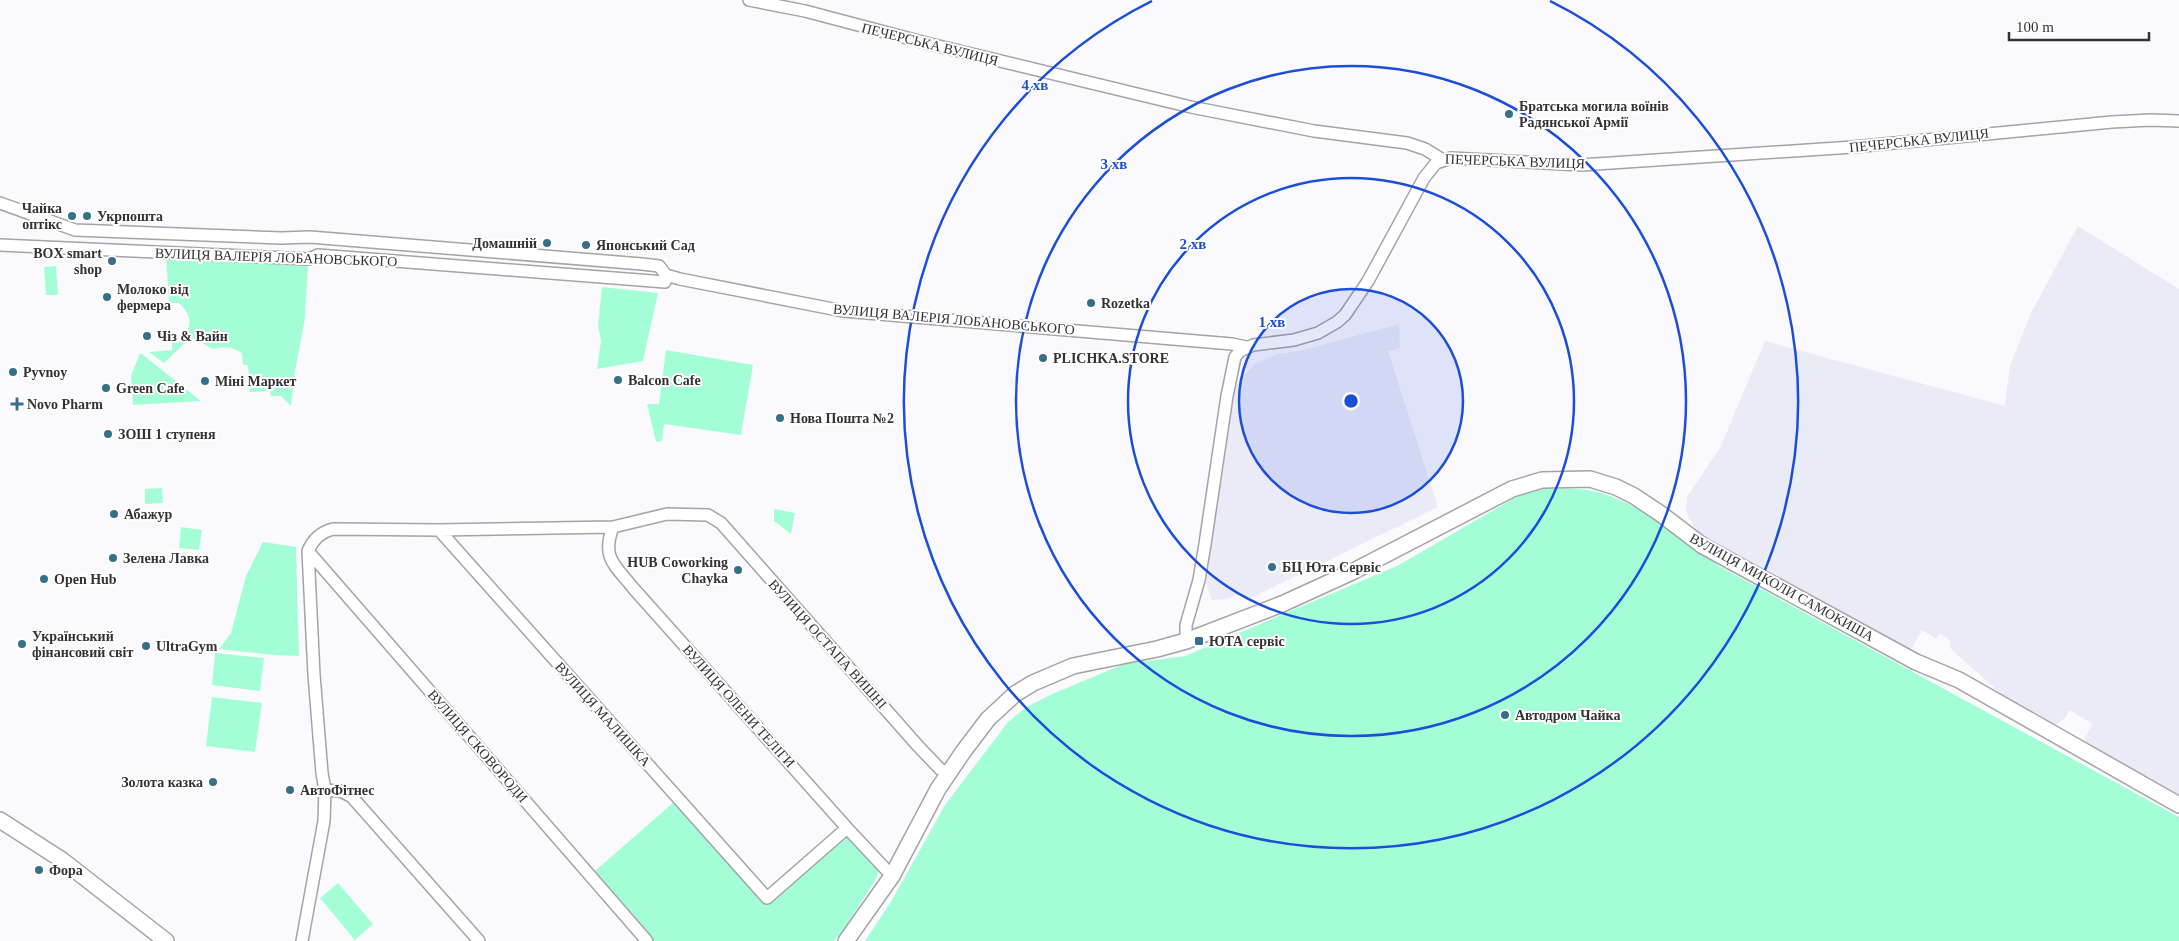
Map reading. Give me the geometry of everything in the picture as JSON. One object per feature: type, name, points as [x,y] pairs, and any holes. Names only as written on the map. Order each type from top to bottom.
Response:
[{"type":"street","name":"ПЕЧЕРСЬКА ВУЛИЦЯ","points":[[749,0],[1192,107],[1314,131],[1406,143],[1426,149],[1443,160],[1581,165],[1853,147],[2112,122],[2179,121]]},
{"type":"street","name":"ВУЛИЦЯ ВАЛЕРІЯ ЛОБАНОВСЬКОГО","points":[[0,203],[75,230],[281,238],[310,237],[642,264],[659,266],[666,275],[843,311],[1232,344],[1246,347],[1308,336],[1328,328],[1345,315],[1368,281],[1424,178],[1436,163],[1443,160]]},
{"type":"street","name":"ВУЛИЦЯ ВАЛЕРІЯ ЛОБАНОВСЬКОГО","points":[[0,245],[309,260],[318,255],[665,282],[666,275]]},
{"type":"street","points":[[1186,641],[1186,625],[1199,580],[1205,544],[1230,376],[1234,358],[1246,347]]},
{"type":"street","name":"ВУЛИЦЯ МИКОЛИ САМОКИША","points":[[846,941],[892,876],[949,773],[988,719],[1015,694],[1073,666],[1157,649],[1186,641],[1255,615],[1327,584],[1512,489],[1542,480],[1590,479],[1616,487],[1634,496],[1703,546],[1916,662],[1959,680],[2179,805]]},
{"type":"street","name":"ВУЛИЦЯ ОСТАПА ВИШНІ","points":[[613,527],[668,514],[708,515],[721,523],[918,746],[940,769],[949,773]]},
{"type":"street","points":[[302,941],[324,821],[325,790],[314,675],[308,551],[311,543],[324,532],[333,529],[439,530],[613,527]]},
{"type":"street","name":"ВУЛИЦЯ ОЛЕНИ ТЕЛІГИ","points":[[613,527],[607,548],[613,563],[847,828],[892,876]]},
{"type":"street","name":"ВУЛИЦЯ МАЛИШКА","points":[[439,530],[767,898],[847,828]]},
{"type":"street","name":"ВУЛИЦЯ СКОВОРОДИ","points":[[308,551],[647,941]]},
{"type":"street","points":[[325,790],[341,791],[352,797],[479,941]]},
{"type":"street","points":[[0,820],[62,860],[166,941]]},
{"type":"shaded area","points":[[2078,226],[2179,289],[2179,796],[2090,747],[2084,738],[2093,724],[2069,710],[2066,717],[2056,725],[2001,694],[1949,647],[1951,642],[1940,633],[1936,639],[1922,630],[1910,652],[1706,539],[1695,528],[1686,512],[1687,497],[1721,446],[1765,341],[2005,406],[2010,366],[2031,313]]},
{"type":"shaded area","points":[[1399,324],[1400,348],[1388,351],[1438,507],[1249,599],[1238,594],[1228,599],[1212,600],[1206,583],[1232,390],[1255,364],[1277,354],[1300,351]]},
{"type":"green space","points":[[166,256],[308,264],[305,318],[295,371],[291,406],[281,396],[271,396],[270,391],[250,392],[248,365],[243,365],[242,353],[235,349],[225,347],[213,349],[191,337],[164,363],[149,352],[172,350],[172,343],[182,342],[188,331],[190,321],[184,308],[179,303],[169,303]]},
{"type":"green space","points":[[56,266],[58,295],[46,295],[44,267]]},
{"type":"green space","points":[[602,287],[658,293],[643,361],[597,369],[601,341],[598,326]]},
{"type":"green space","points":[[666,350],[753,365],[741,435],[664,424],[662,441],[656,442],[647,404],[659,404]]},
{"type":"green space","points":[[140,353],[201,401],[133,405],[131,376]]},
{"type":"green space","points":[[162,488],[163,503],[145,504],[145,489]]},
{"type":"green space","name":"Автодром Чайка","points":[[1536,489],[1590,490],[1631,505],[1719,566],[2179,817],[2179,941],[865,941],[892,900],[945,805],[1008,722],[1025,708],[1050,695],[1124,664],[1185,656],[1399,565],[1516,497]]},
{"type":"green space","points":[[774,509],[795,513],[791,534],[774,521]]},
{"type":"green space","points":[[181,527],[202,530],[199,550],[179,548]]},
{"type":"green space","points":[[263,542],[296,547],[299,656],[219,649],[231,633],[246,576]]},
{"type":"green space","points":[[215,653],[264,658],[260,691],[212,685]]},
{"type":"green space","points":[[212,697],[262,703],[255,752],[206,746]]},
{"type":"green space","points":[[674,802],[767,903],[844,836],[851,836],[875,861],[879,870],[876,879],[846,926],[834,941],[654,941],[595,871]]},
{"type":"green space","points":[[338,883],[373,924],[355,940],[320,898]]},
{"type":"place","name":"Братська могила воїнів Радянської Армії","points":[[1509,114]]},
{"type":"place","name":"Чайка оптікс","points":[[72,216]]},
{"type":"place","name":"Укрпошта","points":[[87,216]]},
{"type":"place","name":"Домашній","points":[[547,243]]},
{"type":"place","name":"Японський Сад","points":[[586,245]]},
{"type":"place","name":"BOX smart shop","points":[[112,261]]},
{"type":"place","name":"Молоко від фермера","points":[[107,297]]},
{"type":"place","name":"Rozetka","points":[[1091,303]]},
{"type":"place","name":"Чіз & Вайн","points":[[147,336]]},
{"type":"place","name":"PLICHKA.STORE","points":[[1043,358]]},
{"type":"place","name":"Pyvnoy","points":[[13,372]]},
{"type":"place","name":"Balcon Cafe","points":[[618,380]]},
{"type":"place","name":"Міні Маркет","points":[[205,381]]},
{"type":"place","name":"Green Cafe","points":[[106,388]]},
{"type":"place","name":"Novo Pharm","points":[[17,404]]},
{"type":"place","name":"Нова Пошта №2","points":[[780,418]]},
{"type":"place","name":"ЗОШ 1 ступеня","points":[[108,434]]},
{"type":"place","name":"Абажур","points":[[114,514]]},
{"type":"place","name":"Зелена Лавка","points":[[113,558]]},
{"type":"place","name":"БЦ Юта Сервіс","points":[[1272,567]]},
{"type":"place","name":"HUB Coworking Chayka","points":[[738,570]]},
{"type":"place","name":"Open Hub","points":[[44,579]]},
{"type":"place","name":"ЮТА сервіс","points":[[1199,641]]},
{"type":"place","name":"Український фінансовий світ","points":[[22,644]]},
{"type":"place","name":"UltraGym","points":[[146,646]]},
{"type":"place","name":"Автодром Чайка","points":[[1505,715]]},
{"type":"place","name":"Золота казка","points":[[213,782]]},
{"type":"place","name":"АвтоФітнес","points":[[290,790]]},
{"type":"place","name":"Фора","points":[[39,870]]}]
